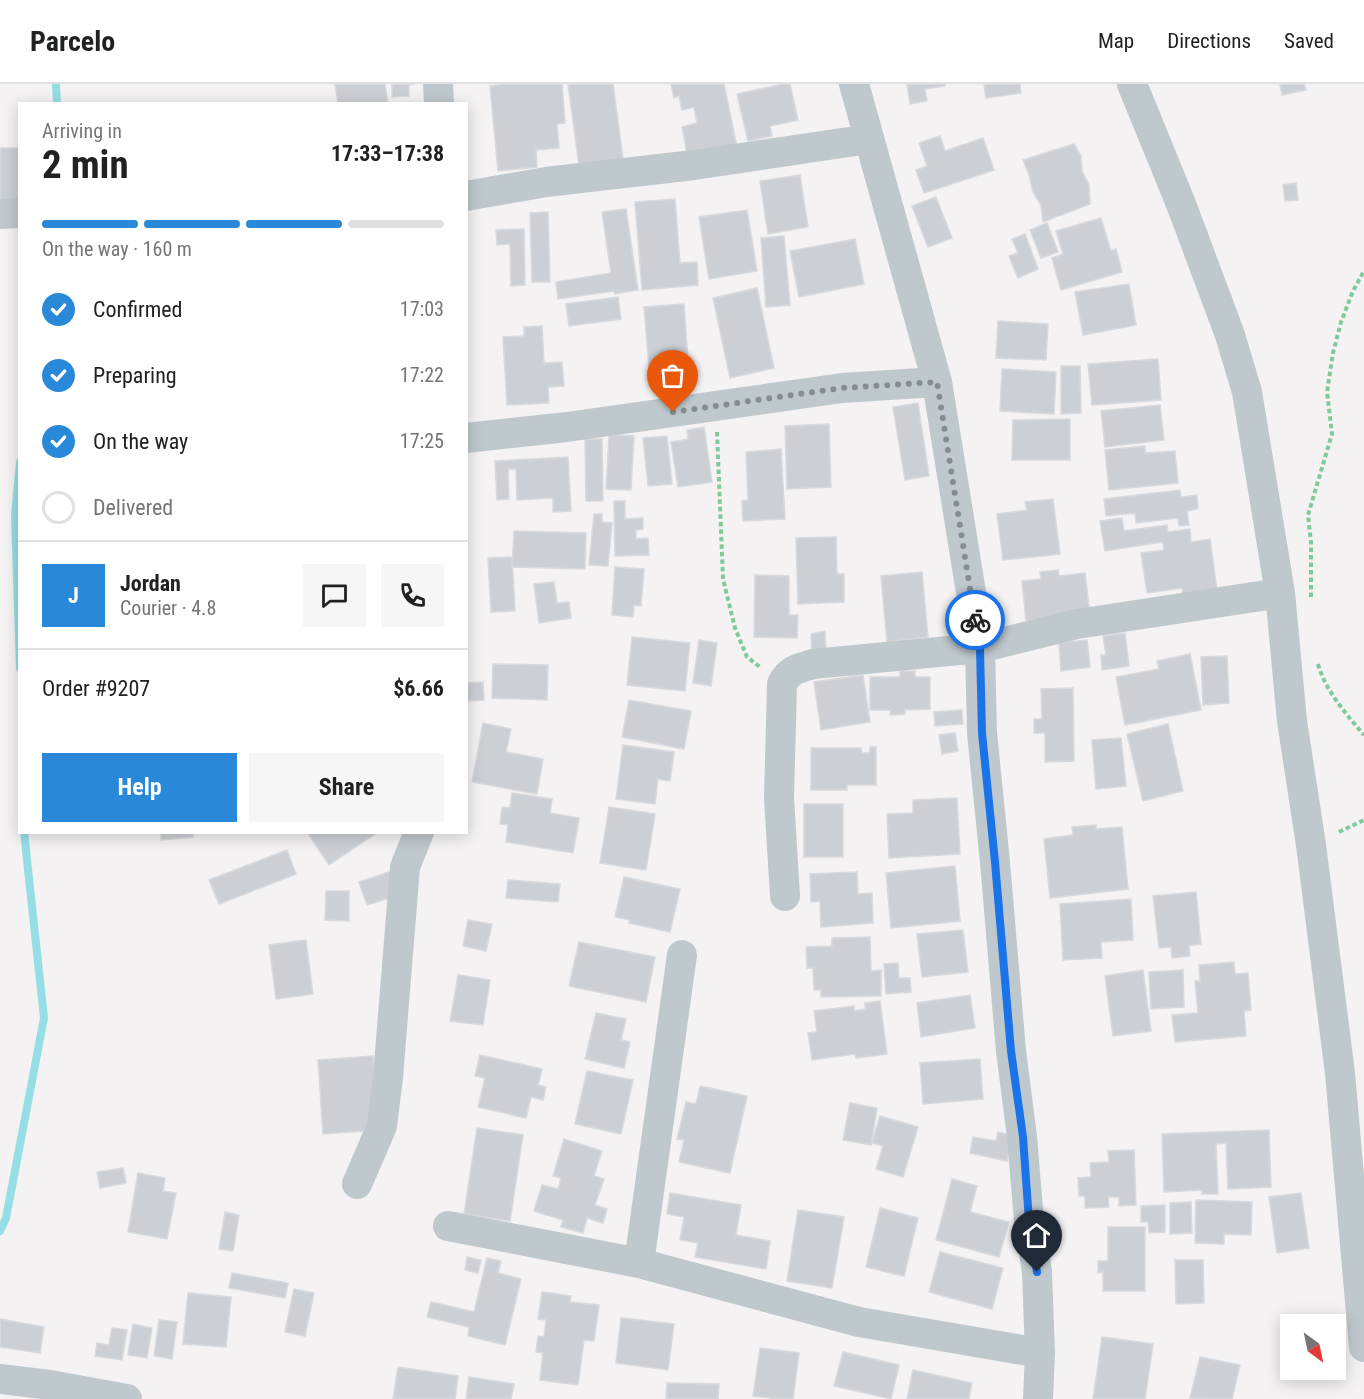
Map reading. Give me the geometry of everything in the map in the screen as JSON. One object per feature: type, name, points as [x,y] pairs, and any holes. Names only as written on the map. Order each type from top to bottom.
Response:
[{"type":"street","points":[[438,84],[439,102]]},
{"type":"street","points":[[854,84],[937,382],[980,648],[982,733],[1011,1051],[1023,1137],[1029,1221],[1037,1272],[1040,1353],[1038,1399]]},
{"type":"street","points":[[1132,84],[1181,204],[1238,359],[1247,392],[1280,593],[1292,721],[1311,845],[1340,1073],[1364,1347]]},
{"type":"street","points":[[468,196],[546,182],[694,165],[869,139]]},
{"type":"street","points":[[0,214],[18,213]]},
{"type":"street","points":[[468,438],[567,427],[842,388],[937,382]]},
{"type":"street","points":[[785,896],[778,798],[782,684],[786,676],[797,668],[813,664],[980,648],[1077,624],[1280,593]]},
{"type":"street","points":[[357,1184],[382,1126],[405,867],[418,834]]},
{"type":"street","points":[[639,1263],[682,956]]},
{"type":"street","points":[[448,1226],[639,1263],[859,1322],[1040,1353]]},
{"type":"street","points":[[0,1379],[50,1385],[127,1399]]},
{"type":"path","points":[[1311,604],[1311,543],[1308,514],[1332,434],[1327,392],[1333,353],[1341,322],[1353,291],[1364,271]]},
{"type":"path","points":[[716,406],[723,579],[735,628],[747,657],[782,684]]},
{"type":"path","points":[[1315,654],[1321,676],[1347,716],[1364,735]]},
{"type":"building","points":[[335,84],[385,84],[388,102],[338,102]]},
{"type":"building","points":[[392,84],[414,84],[409,85],[409,96],[392,97]]},
{"type":"building","points":[[562,84],[565,123],[557,124],[559,148],[536,150],[537,167],[498,171],[490,86]]},
{"type":"building","points":[[568,84],[613,84],[624,166],[579,165]]},
{"type":"building","points":[[671,84],[724,84],[737,147],[688,158],[682,127],[697,123],[694,107],[682,110],[679,96],[674,98]]},
{"type":"building","points":[[790,84],[798,120],[770,126],[772,136],[748,141],[737,94]]},
{"type":"building","points":[[907,84],[945,84],[945,86],[925,89],[927,101],[910,104]]},
{"type":"building","points":[[984,84],[1020,84],[1021,93],[986,98]]},
{"type":"building","points":[[1280,84],[1304,84],[1306,90],[1282,95]]},
{"type":"building","points":[[940,136],[945,151],[983,138],[994,170],[924,193],[916,170],[927,166],[919,143]]},
{"type":"building","points":[[1074,144],[1081,156],[1082,171],[1089,185],[1090,204],[1043,222],[1041,205],[1033,192],[1023,160]]},
{"type":"building","points":[[0,148],[18,148],[18,204],[0,204]]},
{"type":"building","points":[[800,175],[808,227],[768,234],[760,181]]},
{"type":"building","points":[[1296,183],[1298,200],[1285,201],[1283,185]]},
{"type":"building","points":[[936,197],[952,238],[928,247],[912,206]]},
{"type":"building","points":[[675,199],[680,263],[697,262],[698,285],[642,290],[635,202]]},
{"type":"building","points":[[626,209],[638,290],[558,299],[556,282],[611,273],[602,212]]},
{"type":"building","points":[[747,210],[757,271],[709,279],[699,217]]},
{"type":"building","points":[[548,212],[550,282],[532,282],[530,213]]},
{"type":"building","points":[[1101,218],[1111,251],[1116,249],[1122,272],[1061,290],[1052,258],[1063,254],[1056,231]]},
{"type":"building","points":[[1047,223],[1058,252],[1041,258],[1030,230]]},
{"type":"building","points":[[524,229],[525,285],[511,286],[510,244],[497,245],[496,230]]},
{"type":"building","points":[[1025,234],[1038,269],[1018,278],[1009,256],[1018,253],[1012,239]]},
{"type":"building","points":[[784,236],[790,305],[766,307],[761,238]]},
{"type":"building","points":[[855,239],[864,284],[799,297],[790,251]]},
{"type":"building","points":[[1129,284],[1136,325],[1083,335],[1075,292]]},
{"type":"building","points":[[757,288],[774,368],[730,378],[713,298]]},
{"type":"building","points":[[618,297],[621,319],[569,326],[566,304]]},
{"type":"building","points":[[684,304],[689,376],[650,379],[644,307]]},
{"type":"building","points":[[998,321],[1048,324],[1046,360],[996,358]]},
{"type":"building","points":[[542,326],[544,363],[562,362],[564,386],[548,387],[549,403],[507,405],[503,337],[524,336],[524,327]]},
{"type":"building","points":[[1158,359],[1161,400],[1092,405],[1088,364]]},
{"type":"building","points":[[1061,366],[1080,366],[1081,413],[1061,414]]},
{"type":"building","points":[[1002,369],[1056,372],[1054,414],[1000,411]]},
{"type":"building","points":[[918,403],[929,476],[905,480],[893,407]]},
{"type":"building","points":[[1160,405],[1164,440],[1105,447],[1101,411]]},
{"type":"building","points":[[1070,419],[1070,460],[1012,460],[1013,420]]},
{"type":"building","points":[[829,424],[831,487],[787,489],[785,426]]},
{"type":"building","points":[[704,427],[712,482],[678,487],[671,442],[688,439],[687,430]]},
{"type":"building","points":[[609,435],[634,436],[631,490],[606,489]]},
{"type":"building","points":[[667,436],[672,484],[648,486],[643,438]]},
{"type":"building","points":[[585,439],[602,439],[603,501],[586,501]]},
{"type":"building","points":[[1145,446],[1145,453],[1175,451],[1178,483],[1109,490],[1105,450]]},
{"type":"building","points":[[781,449],[785,519],[743,521],[742,501],[748,500],[746,452]]},
{"type":"building","points":[[568,457],[571,511],[553,512],[553,498],[517,500],[516,469],[508,469],[509,499],[497,500],[495,461]]},
{"type":"building","points":[[1180,490],[1181,497],[1197,495],[1198,509],[1187,511],[1189,525],[1179,526],[1178,518],[1136,523],[1135,513],[1106,516],[1104,499]]},
{"type":"building","points":[[1053,499],[1060,554],[1003,560],[997,514],[1027,510],[1025,502]]},
{"type":"building","points":[[614,501],[625,501],[625,519],[643,518],[643,529],[636,530],[636,539],[648,538],[649,555],[615,556]]},
{"type":"building","points":[[594,514],[602,514],[602,522],[612,523],[608,566],[589,565]]},
{"type":"building","points":[[1122,518],[1124,531],[1167,525],[1168,532],[1190,529],[1191,542],[1210,539],[1217,590],[1183,596],[1182,588],[1147,593],[1141,553],[1164,550],[1163,542],[1105,551],[1100,521]]},
{"type":"building","points":[[514,531],[586,533],[585,569],[512,567]]},
{"type":"building","points":[[836,537],[837,574],[844,574],[844,602],[798,604],[796,538]]},
{"type":"building","points":[[512,557],[515,611],[491,612],[488,558]]},
{"type":"building","points":[[615,567],[644,569],[641,606],[634,605],[633,617],[612,615]]},
{"type":"building","points":[[1058,570],[1059,576],[1085,573],[1090,614],[1026,621],[1022,581],[1041,579],[1040,572]]},
{"type":"building","points":[[922,572],[928,637],[887,642],[881,576]]},
{"type":"building","points":[[755,575],[789,576],[789,615],[798,615],[797,638],[754,637]]},
{"type":"building","points":[[554,582],[557,603],[569,602],[571,618],[539,623],[534,584]]},
{"type":"building","points":[[825,631],[826,657],[812,657],[811,634]]},
{"type":"building","points":[[1125,633],[1129,666],[1102,670],[1101,655],[1106,655],[1103,636]]},
{"type":"building","points":[[632,637],[690,643],[685,691],[627,685]]},
{"type":"building","points":[[699,640],[717,643],[711,686],[693,683]]},
{"type":"building","points":[[1087,640],[1090,667],[1061,671],[1059,643]]},
{"type":"building","points":[[1190,654],[1201,710],[1125,725],[1116,677],[1159,669],[1157,661]]},
{"type":"building","points":[[1227,656],[1229,703],[1203,705],[1201,657]]},
{"type":"building","points":[[493,664],[548,665],[547,700],[492,698]]},
{"type":"building","points":[[900,671],[915,671],[915,677],[930,677],[930,709],[905,710],[905,714],[890,715],[891,710],[870,710],[870,677],[900,677]]},
{"type":"building","points":[[863,675],[870,722],[821,730],[814,682]]},
{"type":"building","points":[[483,682],[484,700],[468,701],[468,683]]},
{"type":"building","points":[[1073,688],[1074,761],[1045,762],[1045,733],[1034,733],[1034,719],[1042,719],[1041,689]]},
{"type":"building","points":[[629,700],[691,711],[684,749],[622,737]]},
{"type":"building","points":[[962,710],[963,724],[935,726],[934,712]]},
{"type":"building","points":[[483,723],[511,729],[506,752],[543,759],[537,794],[472,782]]},
{"type":"building","points":[[1168,724],[1183,791],[1143,801],[1127,734]]},
{"type":"building","points":[[955,733],[958,751],[942,754],[939,735]]},
{"type":"building","points":[[1121,738],[1126,786],[1096,789],[1092,740]]},
{"type":"building","points":[[623,745],[674,752],[670,781],[658,779],[655,804],[616,799]]},
{"type":"building","points":[[870,747],[876,747],[876,785],[847,785],[847,790],[811,790],[811,748],[861,748],[862,753],[870,753]]},
{"type":"building","points":[[512,793],[552,799],[550,813],[579,818],[573,853],[506,842],[508,825],[500,824],[502,807],[510,808]]},
{"type":"building","points":[[957,798],[960,854],[889,858],[887,814],[913,813],[913,800]]},
{"type":"building","points":[[804,804],[843,804],[843,857],[804,857]]},
{"type":"building","points":[[609,807],[655,814],[646,870],[600,863]]},
{"type":"building","points":[[1096,825],[1096,829],[1122,827],[1128,889],[1050,898],[1044,839],[1073,835],[1072,827]]},
{"type":"building","points":[[161,834],[193,834],[193,837],[161,840]]},
{"type":"building","points":[[308,834],[375,834],[329,865]]},
{"type":"building","points":[[287,850],[296,874],[219,904],[209,880]]},
{"type":"building","points":[[955,866],[960,921],[891,928],[886,873]]},
{"type":"building","points":[[392,871],[399,895],[367,905],[359,882]]},
{"type":"building","points":[[857,872],[858,894],[872,893],[873,923],[821,927],[820,901],[811,902],[810,874]]},
{"type":"building","points":[[624,877],[680,889],[670,932],[629,923],[630,920],[615,917]]},
{"type":"building","points":[[508,880],[560,884],[558,902],[506,898]]},
{"type":"building","points":[[326,891],[349,891],[349,921],[325,920]]},
{"type":"building","points":[[1196,892],[1201,944],[1189,946],[1190,956],[1172,958],[1171,947],[1159,948],[1153,896]]},
{"type":"building","points":[[1131,899],[1133,940],[1101,942],[1102,958],[1063,960],[1060,904]]},
{"type":"building","points":[[468,920],[492,924],[486,951],[463,946]]},
{"type":"building","points":[[963,930],[968,972],[922,977],[917,934]]},
{"type":"building","points":[[870,937],[871,971],[881,970],[881,996],[821,997],[821,990],[814,990],[813,968],[807,968],[806,947],[832,946],[832,938]]},
{"type":"building","points":[[306,940],[313,994],[276,999],[269,945]]},
{"type":"building","points":[[579,942],[655,957],[646,1002],[569,986]]},
{"type":"building","points":[[1234,962],[1235,974],[1248,973],[1251,1010],[1244,1011],[1246,1036],[1175,1042],[1172,1015],[1198,1013],[1195,981],[1200,981],[1199,965]]},
{"type":"building","points":[[898,963],[899,978],[910,978],[911,992],[886,994],[884,964]]},
{"type":"building","points":[[1143,970],[1151,1031],[1113,1036],[1105,976]]},
{"type":"building","points":[[1183,970],[1184,1007],[1151,1009],[1149,972]]},
{"type":"building","points":[[458,975],[490,980],[483,1025],[450,1021]]},
{"type":"building","points":[[970,995],[975,1028],[921,1037],[917,1003]]},
{"type":"building","points":[[880,1001],[887,1054],[856,1058],[855,1054],[812,1060],[808,1033],[817,1032],[814,1011],[854,1006],[854,1011],[865,1009],[865,1003]]},
{"type":"building","points":[[596,1013],[626,1019],[621,1040],[630,1042],[624,1068],[585,1059]]},
{"type":"building","points":[[480,1055],[542,1069],[538,1085],[546,1087],[543,1100],[531,1097],[526,1118],[478,1107],[485,1078],[475,1076]]},
{"type":"building","points":[[373,1056],[378,1130],[323,1134],[318,1060]]},
{"type":"building","points":[[980,1059],[983,1099],[923,1104],[920,1063]]},
{"type":"building","points":[[587,1071],[633,1080],[621,1134],[575,1124]]},
{"type":"building","points":[[700,1086],[747,1096],[730,1173],[679,1162],[684,1140],[677,1139],[686,1102],[696,1104]]},
{"type":"building","points":[[850,1103],[877,1108],[871,1145],[843,1140]]},
{"type":"building","points":[[880,1116],[918,1127],[903,1177],[876,1169],[883,1146],[872,1143]]},
{"type":"building","points":[[477,1128],[523,1135],[510,1221],[464,1214]]},
{"type":"building","points":[[1269,1130],[1271,1187],[1228,1189],[1226,1143],[1216,1144],[1218,1194],[1202,1194],[1202,1190],[1164,1192],[1162,1134]]},
{"type":"building","points":[[998,1132],[1012,1135],[1007,1161],[970,1153],[973,1137],[996,1141]]},
{"type":"building","points":[[564,1139],[602,1151],[594,1176],[604,1179],[595,1205],[607,1209],[603,1223],[587,1218],[583,1233],[561,1227],[563,1220],[534,1211],[542,1185],[558,1189],[561,1178],[553,1176]]},
{"type":"building","points":[[1134,1150],[1136,1205],[1119,1206],[1119,1197],[1108,1197],[1109,1207],[1085,1208],[1085,1196],[1079,1196],[1078,1178],[1091,1177],[1090,1163],[1109,1162],[1108,1151]]},
{"type":"building","points":[[123,1168],[126,1183],[100,1188],[97,1172]]},
{"type":"building","points":[[138,1173],[165,1178],[163,1191],[176,1193],[167,1239],[128,1232]]},
{"type":"building","points":[[952,1179],[977,1186],[970,1212],[1009,1222],[999,1257],[936,1240]]},
{"type":"building","points":[[670,1193],[741,1205],[736,1235],[770,1241],[766,1269],[695,1257],[698,1243],[680,1240],[684,1217],[667,1214]]},
{"type":"building","points":[[1301,1193],[1309,1248],[1277,1253],[1269,1197]]},
{"type":"building","points":[[1196,1200],[1252,1202],[1251,1235],[1224,1234],[1224,1244],[1195,1243]]},
{"type":"building","points":[[1191,1202],[1192,1233],[1170,1234],[1170,1203]]},
{"type":"building","points":[[1165,1205],[1165,1232],[1149,1233],[1148,1222],[1141,1222],[1141,1206]]},
{"type":"building","points":[[880,1208],[918,1218],[904,1276],[866,1267]]},
{"type":"building","points":[[798,1210],[844,1217],[832,1288],[787,1281]]},
{"type":"building","points":[[225,1212],[239,1215],[233,1251],[219,1249]]},
{"type":"building","points":[[1108,1227],[1145,1227],[1145,1291],[1103,1291],[1103,1272],[1098,1273],[1098,1261],[1108,1261]]},
{"type":"building","points":[[940,1252],[1003,1268],[992,1309],[929,1292]]},
{"type":"building","points":[[467,1257],[481,1260],[478,1273],[465,1270]]},
{"type":"building","points":[[487,1258],[501,1261],[498,1273],[521,1279],[505,1345],[468,1336],[469,1327],[427,1317],[431,1302],[474,1312]]},
{"type":"building","points":[[1175,1260],[1203,1260],[1204,1303],[1176,1304]]},
{"type":"building","points":[[232,1273],[288,1283],[285,1298],[229,1288]]},
{"type":"building","points":[[294,1289],[314,1293],[305,1336],[285,1332]]},
{"type":"building","points":[[542,1292],[571,1296],[570,1302],[599,1305],[594,1341],[584,1340],[578,1385],[540,1380],[543,1353],[536,1352],[538,1336],[544,1337],[546,1320],[538,1319]]},
{"type":"building","points":[[188,1293],[231,1297],[226,1347],[183,1344]]},
{"type":"building","points":[[621,1318],[674,1324],[668,1370],[616,1363]]},
{"type":"building","points":[[0,1319],[44,1327],[40,1353],[0,1347]]},
{"type":"building","points":[[159,1320],[177,1322],[172,1359],[154,1356]]},
{"type":"building","points":[[133,1324],[152,1328],[147,1358],[128,1355]]},
{"type":"building","points":[[112,1328],[127,1330],[122,1360],[95,1356],[97,1343],[109,1345]]},
{"type":"building","points":[[1102,1337],[1153,1344],[1145,1399],[1093,1399]]},
{"type":"building","points":[[760,1348],[799,1353],[793,1399],[753,1396]]},
{"type":"building","points":[[843,1352],[899,1365],[891,1399],[834,1386]]},
{"type":"building","points":[[1200,1357],[1240,1365],[1232,1399],[1190,1398]]},
{"type":"building","points":[[398,1367],[458,1376],[455,1399],[393,1399]]},
{"type":"building","points":[[913,1370],[972,1383],[969,1399],[907,1399]]},
{"type":"building","points":[[469,1377],[514,1384],[511,1399],[466,1399]]},
{"type":"building","points":[[667,1383],[719,1384],[718,1399],[666,1399]]},
{"type":"waterway","points":[[56,84],[57,102]]},
{"type":"waterway","points":[[18,484],[15,516],[18,607]]},
{"type":"waterway","points":[[0,1231],[6,1218],[44,1018],[24,834]]},
{"type":"way so far","points":[[673,412],[842,388],[937,382],[975,620]]},
{"type":"route","points":[[975,620],[980,648],[982,733],[1011,1051],[1023,1137],[1029,1221],[1037,1272]]}]
